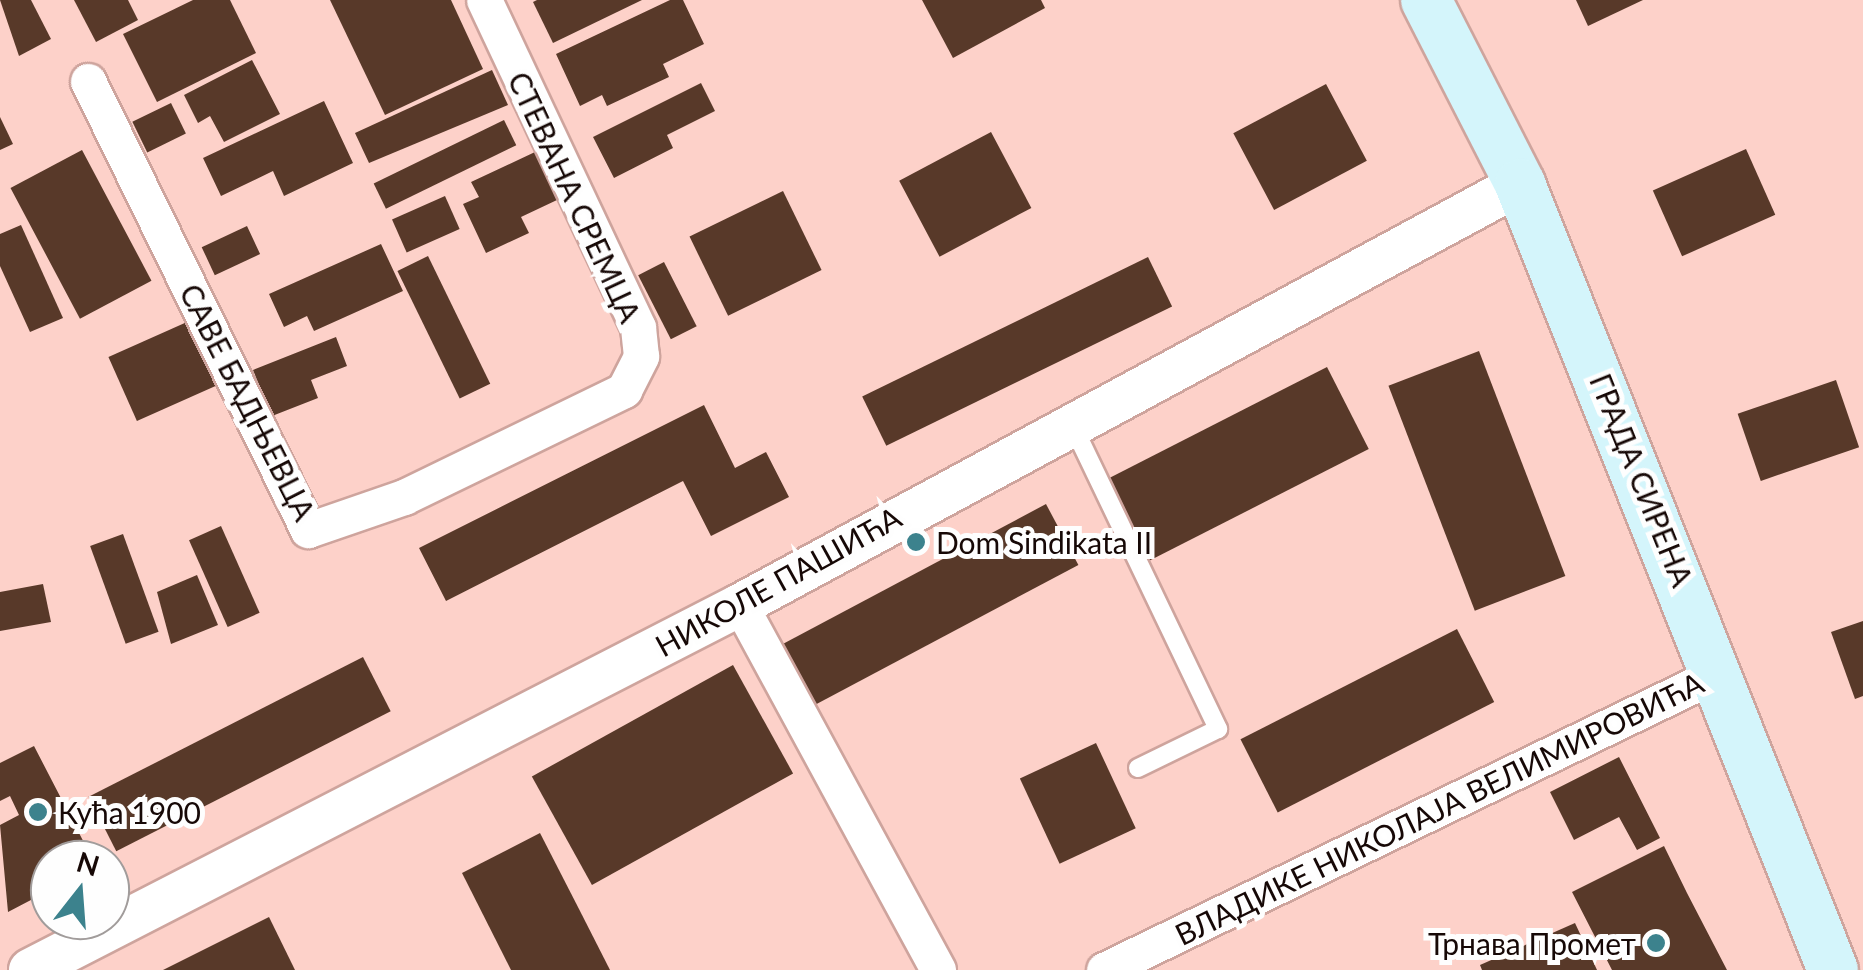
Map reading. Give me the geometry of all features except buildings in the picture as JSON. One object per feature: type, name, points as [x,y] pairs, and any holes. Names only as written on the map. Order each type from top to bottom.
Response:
[{"type":"main road","name":"ГРАДА СИРЕНА","points":[[1426,0],[1520,184],[1720,673],[1834,970]]},
{"type":"street","name":"СТЕВАНА СРЕМЦА","points":[[484,0],[638,327],[642,356],[624,390],[513,448]]},
{"type":"street","name":"САВЕ БАДЊЕВЦА","points":[[88,81],[308,530],[513,448]]},
{"type":"street","name":"НИКОЛЕ ПАШИЋА","points":[[30,970],[740,605],[1072,422],[1520,184]]},
{"type":"street","points":[[740,605],[938,970]]},
{"type":"street","name":"ВЛАДИКЕ НИКОЛАЈА ВЕЛИМИРОВИЋА","points":[[1104,970],[1720,673]]},
{"type":"lane","points":[[1072,422],[1218,728],[1138,768]]},
{"type":"place","name":"Dom Sindikata II","points":[[916,542]]},
{"type":"place","name":"Кућа 1900","points":[[38,812]]},
{"type":"place","name":"Трнава Промет","points":[[1656,943]]}]
